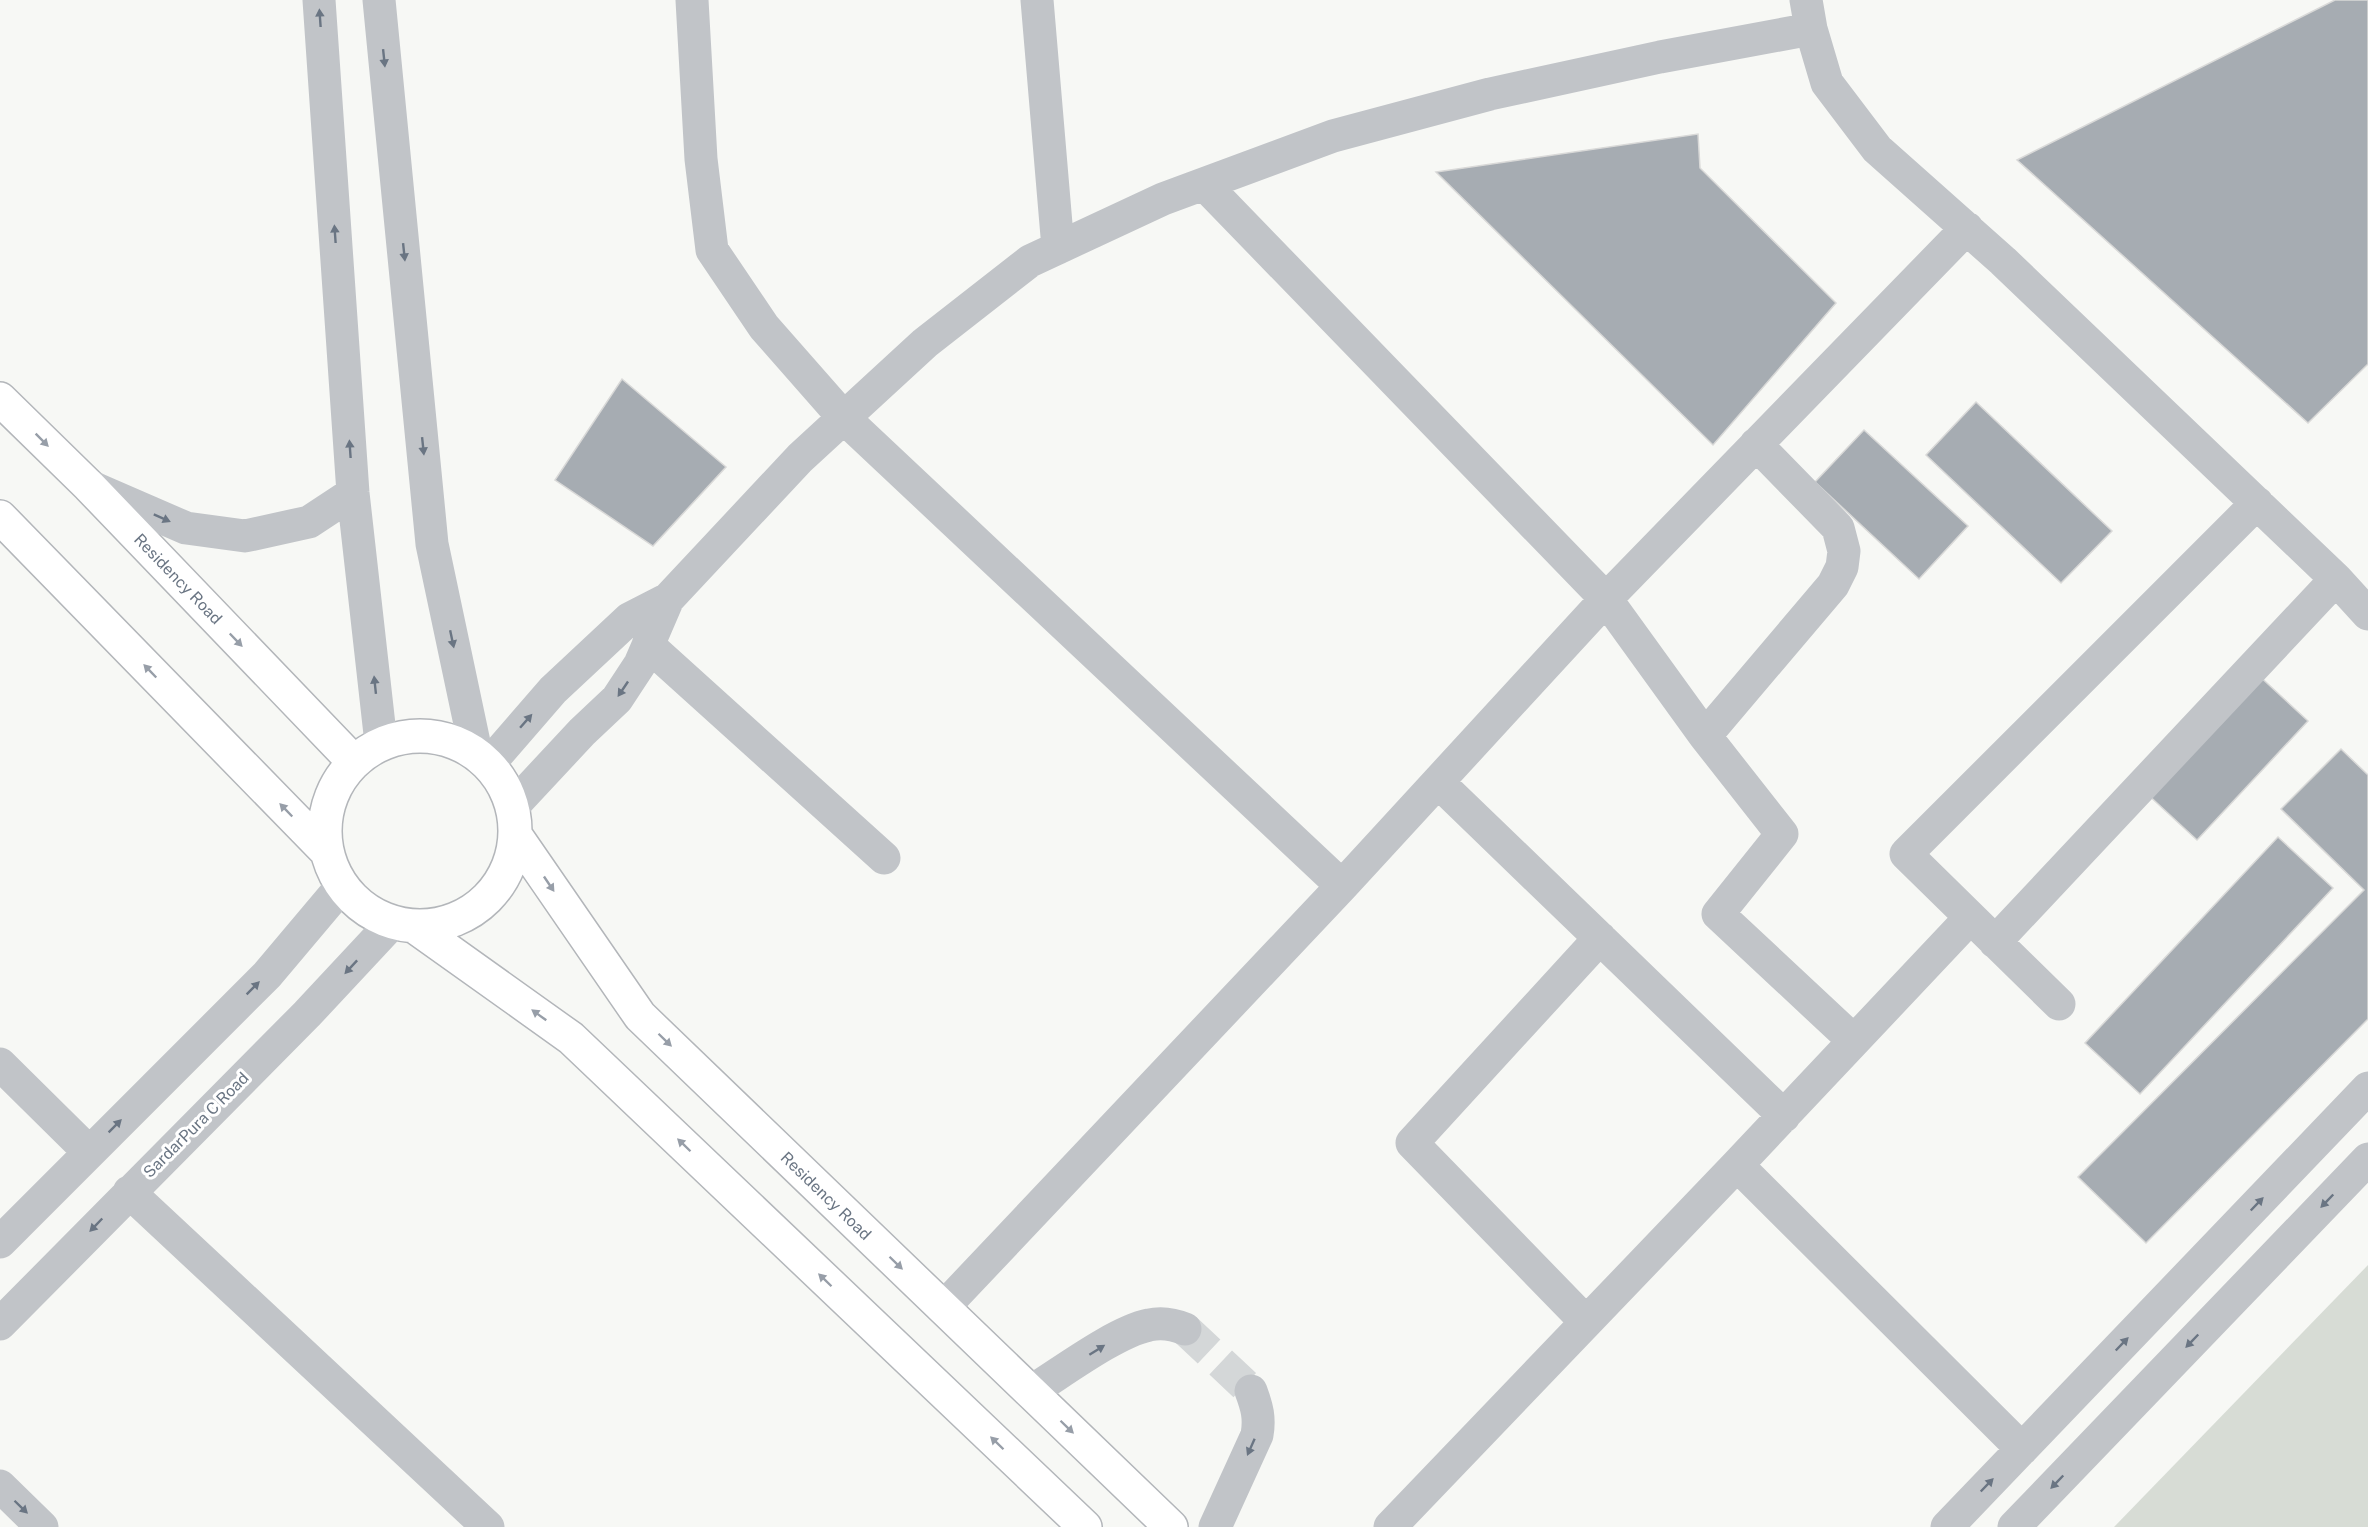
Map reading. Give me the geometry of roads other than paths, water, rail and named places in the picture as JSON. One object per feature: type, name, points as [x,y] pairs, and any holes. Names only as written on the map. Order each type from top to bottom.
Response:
[{"type":"main road","name":"Residency Road","points":[[0,399],[89,486],[354,762]]},
{"type":"main road","points":[[0,517],[327,852]]},
{"type":"main road","points":[[403,925],[444,923],[471,912],[494,891],[510,865],[514,821],[499,776],[482,759],[446,739],[413,735],[381,743],[354,762],[334,788],[325,820],[327,852],[342,886],[358,903],[403,925],[571,1038],[1085,1527]]},
{"type":"main road","name":"Residency Road","points":[[514,821],[639,1016],[1171,1527]]},
{"type":"street","points":[[319,0],[353,493],[381,743]]},
{"type":"street","points":[[379,0],[432,544],[482,759]]},
{"type":"street","points":[[692,0],[701,159],[712,250],[764,327],[844,418],[1342,886]]},
{"type":"street","points":[[1037,0],[1058,248]]},
{"type":"street","points":[[514,821],[582,732],[617,699],[640,664],[668,599],[800,458],[925,343],[1030,261],[1163,200],[1333,135],[1490,94],[1660,57],[1808,15],[1827,83],[1877,149],[1967,228],[2336,579],[2368,614]]},
{"type":"street","points":[[1204,184],[1606,599],[1706,736],[1782,834],[1718,914],[1854,1041]]},
{"type":"street","points":[[943,1308],[1342,886],[1606,599],[1967,228]]},
{"type":"street","points":[[1706,736],[1833,585],[1842,567],[1844,551],[1838,528],[1756,444]]},
{"type":"street","points":[[89,486],[186,528],[245,536],[309,522],[353,493]]},
{"type":"street","points":[[2059,1004],[1906,854],[2257,503]]},
{"type":"street","points":[[1995,942],[2336,579]]},
{"type":"street","points":[[482,759],[629,619],[668,599]]},
{"type":"street","points":[[648,645],[884,858]]},
{"type":"street","points":[[1438,782],[1784,1116]]},
{"type":"street","points":[[0,1242],[267,975],[342,886]]},
{"type":"street","points":[[1390,1527],[1737,1166],[1970,918]]},
{"type":"street","name":"SardarPura C Road","points":[[0,1324],[308,1014],[403,925]]},
{"type":"street","points":[[1587,1322],[1412,1143],[1600,938]]},
{"type":"street","points":[[0,1064],[89,1152]]},
{"type":"street","points":[[1947,1527],[2368,1088]]},
{"type":"street","points":[[2014,1527],[2368,1159]]},
{"type":"street","points":[[1737,1166],[2022,1449]]},
{"type":"street","points":[[129,1192],[488,1527]]},
{"type":"street","points":[[1030,1392],[1128,1331],[1150,1324],[1170,1323],[1185,1329]]},
{"type":"street","points":[[1215,1527],[1257,1435],[1260,1422],[1258,1408],[1251,1391]]},
{"type":"street","points":[[0,1486],[42,1527]]},
{"type":"tunnel","points":[[1185,1329],[1251,1391]]}]
